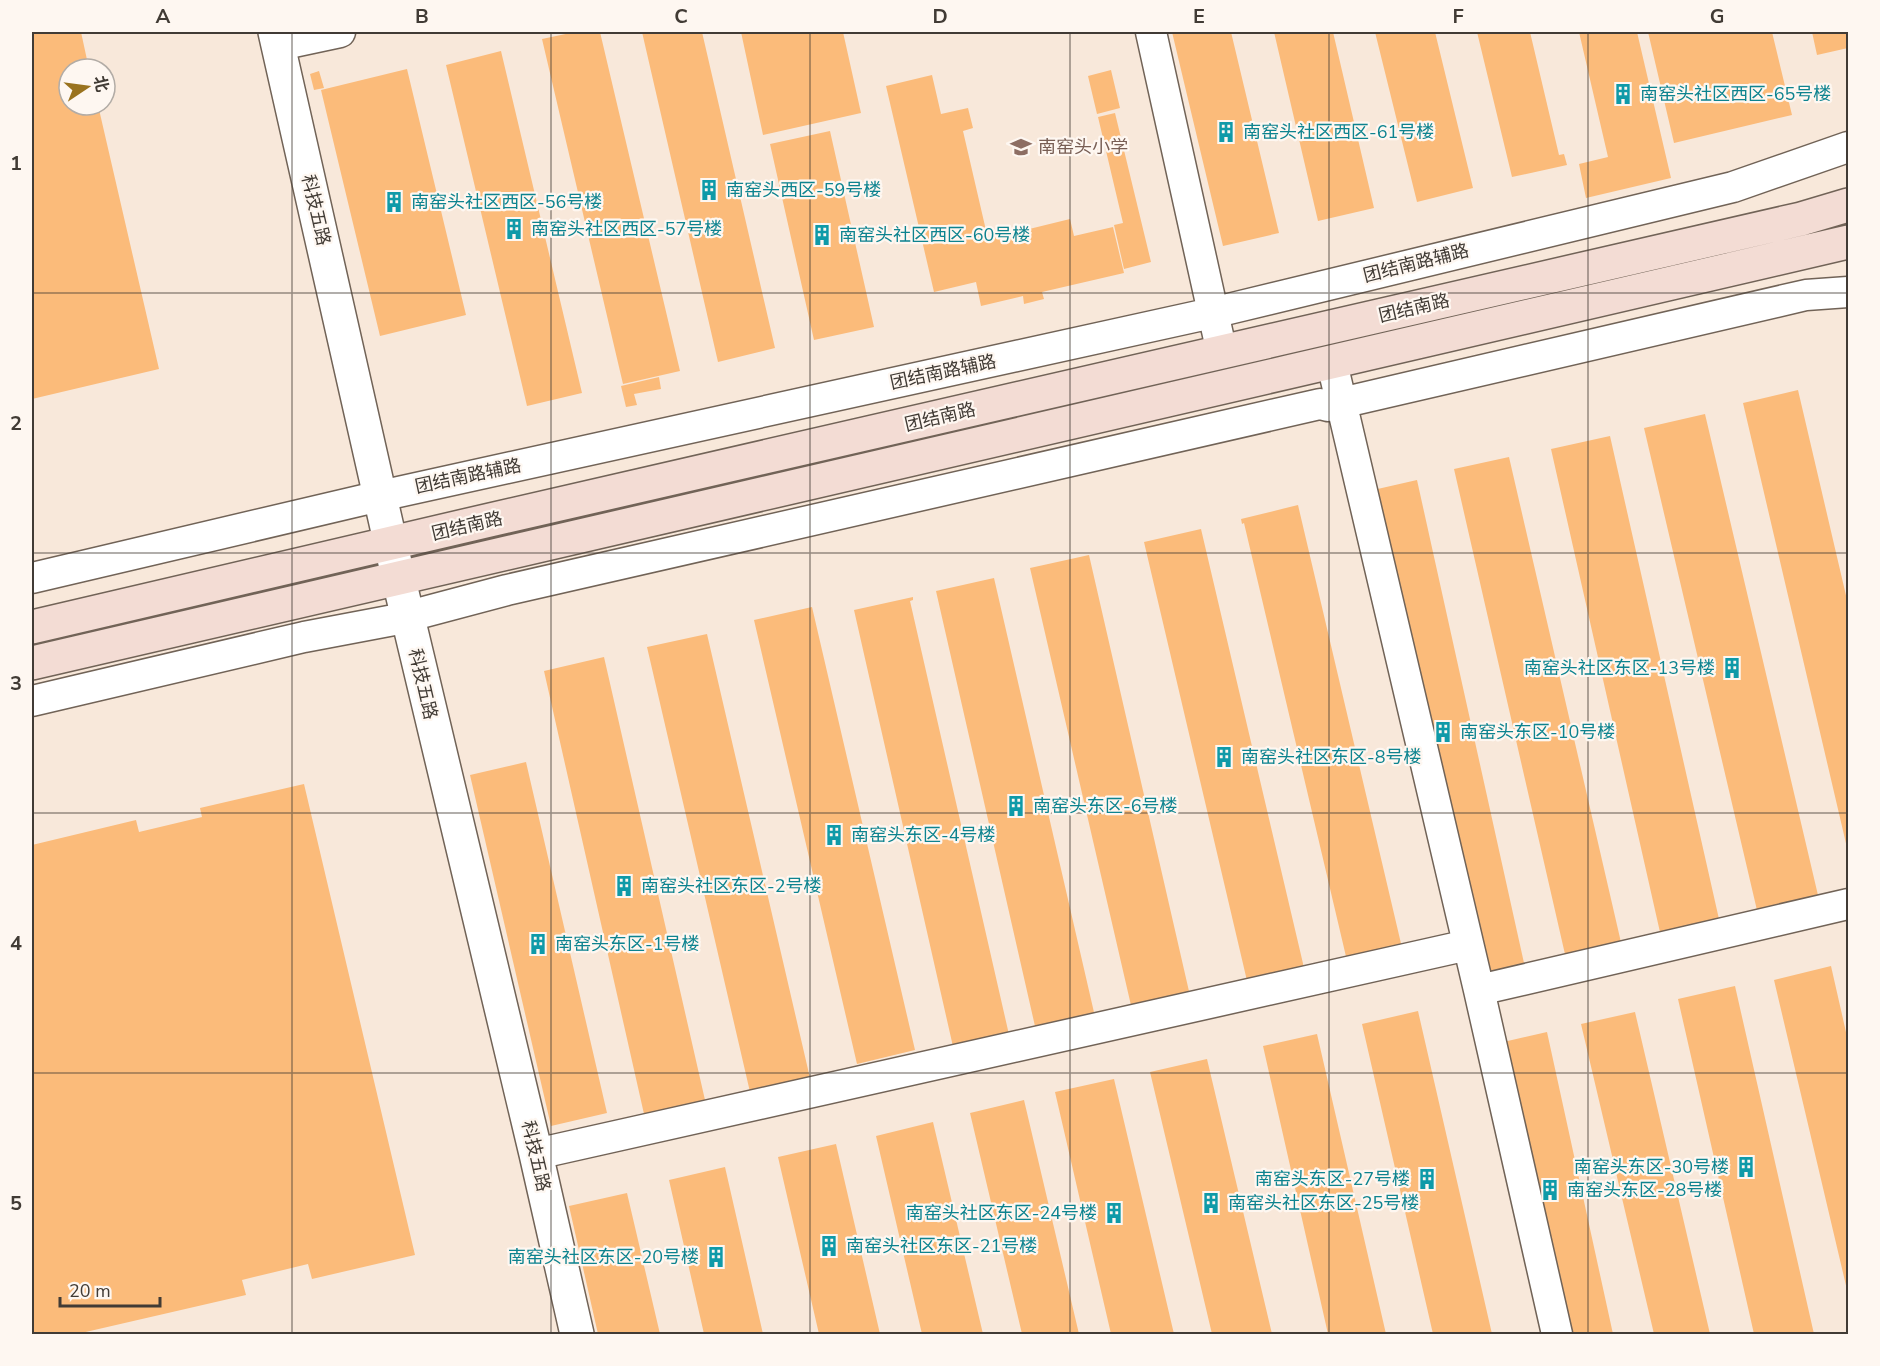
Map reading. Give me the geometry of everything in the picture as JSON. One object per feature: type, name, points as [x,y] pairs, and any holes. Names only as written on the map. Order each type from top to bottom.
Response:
[{"type":"main road","name":"团结南路","points":[[32,627],[1801,219],[1848,205]]},
{"type":"main road","name":"团结南路","points":[[32,663],[398,576],[1332,363],[1848,242]]},
{"type":"street","points":[[277,38],[340,32]]},
{"type":"street","points":[[1151,32],[1222,353]]},
{"type":"street","name":"科技五路","points":[[277,38],[398,576],[577,1335]]},
{"type":"street","name":"团结南路辅路","points":[[32,578],[380,496],[1212,313],[1733,187],[1848,147]]},
{"type":"street","points":[[32,701],[304,637],[408,616],[518,588],[1285,411],[1320,404],[1328,405],[1806,295],[1848,292]]},
{"type":"street","points":[[1332,363],[1479,990],[1557,1335]]},
{"type":"street","points":[[1479,990],[1848,904]]},
{"type":"street","points":[[536,1154],[1468,945]]},
{"type":"building","points":[[32,32],[81,32],[86,57],[57,57],[57,117],[101,117],[159,369],[32,399]]},
{"type":"building","points":[[575,32],[600,32],[680,371],[623,384],[542,39]]},
{"type":"building","name":"南窑头西区-59号楼","points":[[642,32],[702,32],[775,348],[718,362]]},
{"type":"building","points":[[741,32],[843,32],[861,113],[763,135]]},
{"type":"building","name":"南窑头社区西区-61号楼","points":[[1172,32],[1231,32],[1279,233],[1223,246]]},
{"type":"building","points":[[1274,32],[1333,32],[1374,208],[1318,221]]},
{"type":"building","points":[[1375,32],[1435,32],[1473,188],[1417,202]]},
{"type":"building","points":[[1477,32],[1530,32],[1559,155],[1564,154],[1567,165],[1512,177]]},
{"type":"building","name":"南窑头社区西区-65号楼","points":[[1579,32],[1637,32],[1671,178],[1586,198],[1579,164],[1608,157]]},
{"type":"building","points":[[1648,32],[1772,32],[1792,115],[1674,143]]},
{"type":"building","points":[[1812,32],[1848,32],[1848,48],[1817,55]]},
{"type":"building","name":"南窑头社区西区-57号楼","points":[[501,51],[582,393],[527,406],[446,65]]},
{"type":"building","name":"南窑头社区西区-56号楼","points":[[407,69],[466,315],[380,336],[321,90]]},
{"type":"building","points":[[1111,70],[1120,108],[1097,114],[1088,76]]},
{"type":"building","points":[[319,71],[324,88],[314,90],[310,74]]},
{"type":"building","points":[[932,75],[941,114],[968,108],[973,128],[963,131],[988,239],[1070,219],[1074,236],[1113,227],[1124,273],[1042,292],[1044,299],[1024,304],[1023,296],[981,306],[976,282],[934,292],[886,86]]},
{"type":"building","points":[[1115,113],[1151,262],[1124,269],[1114,225],[1123,223],[1098,117]]},
{"type":"building","name":"南窑头社区西区-60号楼","points":[[830,131],[874,327],[814,340],[770,144]]},
{"type":"building","points":[[659,377],[661,389],[634,394],[637,405],[626,407],[621,386]]},
{"type":"building","points":[[1798,390],[1848,604],[1848,852],[1743,403]]},
{"type":"building","name":"南窑头社区东区-13号楼","points":[[1705,414],[1821,908],[1760,923],[1644,428]]},
{"type":"building","points":[[1610,436],[1721,928],[1662,941],[1551,449]]},
{"type":"building","points":[[1509,457],[1623,951],[1567,963],[1454,469]]},
{"type":"building","name":"南窑头东区-10号楼","points":[[1417,480],[1526,972],[1469,985],[1360,493]]},
{"type":"building","points":[[1298,505],[1403,952],[1348,965],[1244,523],[1242,524],[1241,519]]},
{"type":"building","name":"南窑头社区东区-8号楼","points":[[1201,529],[1305,972],[1248,985],[1144,542]]},
{"type":"building","points":[[1089,555],[1191,1000],[1133,1014],[1030,568]]},
{"type":"building","name":"南窑头东区-6号楼","points":[[994,578],[1096,1021],[1037,1035],[936,591]]},
{"type":"building","points":[[913,597],[910,601],[1010,1039],[954,1051],[854,610]]},
{"type":"building","name":"南窑头东区-4号楼","points":[[812,607],[915,1050],[857,1064],[754,620]]},
{"type":"building","points":[[707,634],[810,1078],[750,1092],[647,647]]},
{"type":"building","name":"南窑头社区东区-2号楼","points":[[604,657],[705,1100],[644,1114],[544,671]]},
{"type":"building","name":"南窑头东区-1号楼","points":[[526,762],[607,1113],[551,1126],[470,775]]},
{"type":"building","points":[[304,784],[415,1255],[312,1279],[308,1264],[242,1280],[246,1295],[77,1334],[32,1334],[32,845],[136,820],[139,832],[202,817],[200,808]]},
{"type":"building","points":[[1831,966],[1848,1041],[1848,1294],[1774,980]]},
{"type":"building","name":"南窑头东区-30号楼","points":[[1735,986],[1814,1334],[1754,1334],[1678,999]]},
{"type":"building","name":"南窑头东区-27号楼","points":[[1418,1011],[1492,1334],[1433,1334],[1362,1024]]},
{"type":"building","points":[[1635,1012],[1710,1334],[1654,1334],[1581,1024]]},
{"type":"building","name":"南窑头东区-28号楼","points":[[1547,1032],[1613,1334],[1550,1334],[1486,1046]]},
{"type":"building","points":[[1317,1034],[1386,1334],[1328,1334],[1263,1046]]},
{"type":"building","name":"南窑头社区东区-25号楼","points":[[1207,1059],[1272,1334],[1212,1334],[1150,1072]]},
{"type":"building","name":"南窑头社区东区-24号楼","points":[[1114,1079],[1174,1334],[1111,1334],[1055,1092]]},
{"type":"building","points":[[1024,1100],[1079,1334],[1022,1334],[970,1113]]},
{"type":"building","points":[[933,1122],[983,1334],[922,1334],[876,1136]]},
{"type":"building","name":"南窑头社区东区-21号楼","points":[[836,1144],[880,1334],[819,1334],[778,1157]]},
{"type":"building","name":"南窑头社区东区-20号楼","points":[[725,1167],[763,1334],[704,1334],[669,1180]]},
{"type":"building","points":[[627,1193],[660,1334],[598,1334],[569,1206]]},
{"type":"place","name":"南窑头社区西区-65号楼","points":[[1623,94]]},
{"type":"place","name":"南窑头社区西区-61号楼","points":[[1226,132]]},
{"type":"place","name":"南窑头小学","points":[[1021,147]]},
{"type":"place","name":"南窑头西区-59号楼","points":[[709,190]]},
{"type":"place","name":"南窑头社区西区-56号楼","points":[[394,202]]},
{"type":"place","name":"南窑头社区西区-57号楼","points":[[514,229]]},
{"type":"place","name":"南窑头社区西区-60号楼","points":[[822,235]]},
{"type":"place","name":"南窑头社区东区-13号楼","points":[[1732,668]]},
{"type":"place","name":"南窑头东区-10号楼","points":[[1443,732]]},
{"type":"place","name":"南窑头社区东区-8号楼","points":[[1224,757]]},
{"type":"place","name":"南窑头东区-6号楼","points":[[1016,806]]},
{"type":"place","name":"南窑头东区-4号楼","points":[[834,835]]},
{"type":"place","name":"南窑头社区东区-2号楼","points":[[624,886]]},
{"type":"place","name":"南窑头东区-1号楼","points":[[538,944]]},
{"type":"place","name":"南窑头东区-30号楼","points":[[1746,1167]]},
{"type":"place","name":"南窑头东区-27号楼","points":[[1427,1179]]},
{"type":"place","name":"南窑头东区-28号楼","points":[[1550,1190]]},
{"type":"place","name":"南窑头社区东区-25号楼","points":[[1211,1203]]},
{"type":"place","name":"南窑头社区东区-24号楼","points":[[1114,1213]]},
{"type":"place","name":"南窑头社区东区-21号楼","points":[[829,1246]]},
{"type":"place","name":"南窑头社区东区-20号楼","points":[[716,1257]]}]
